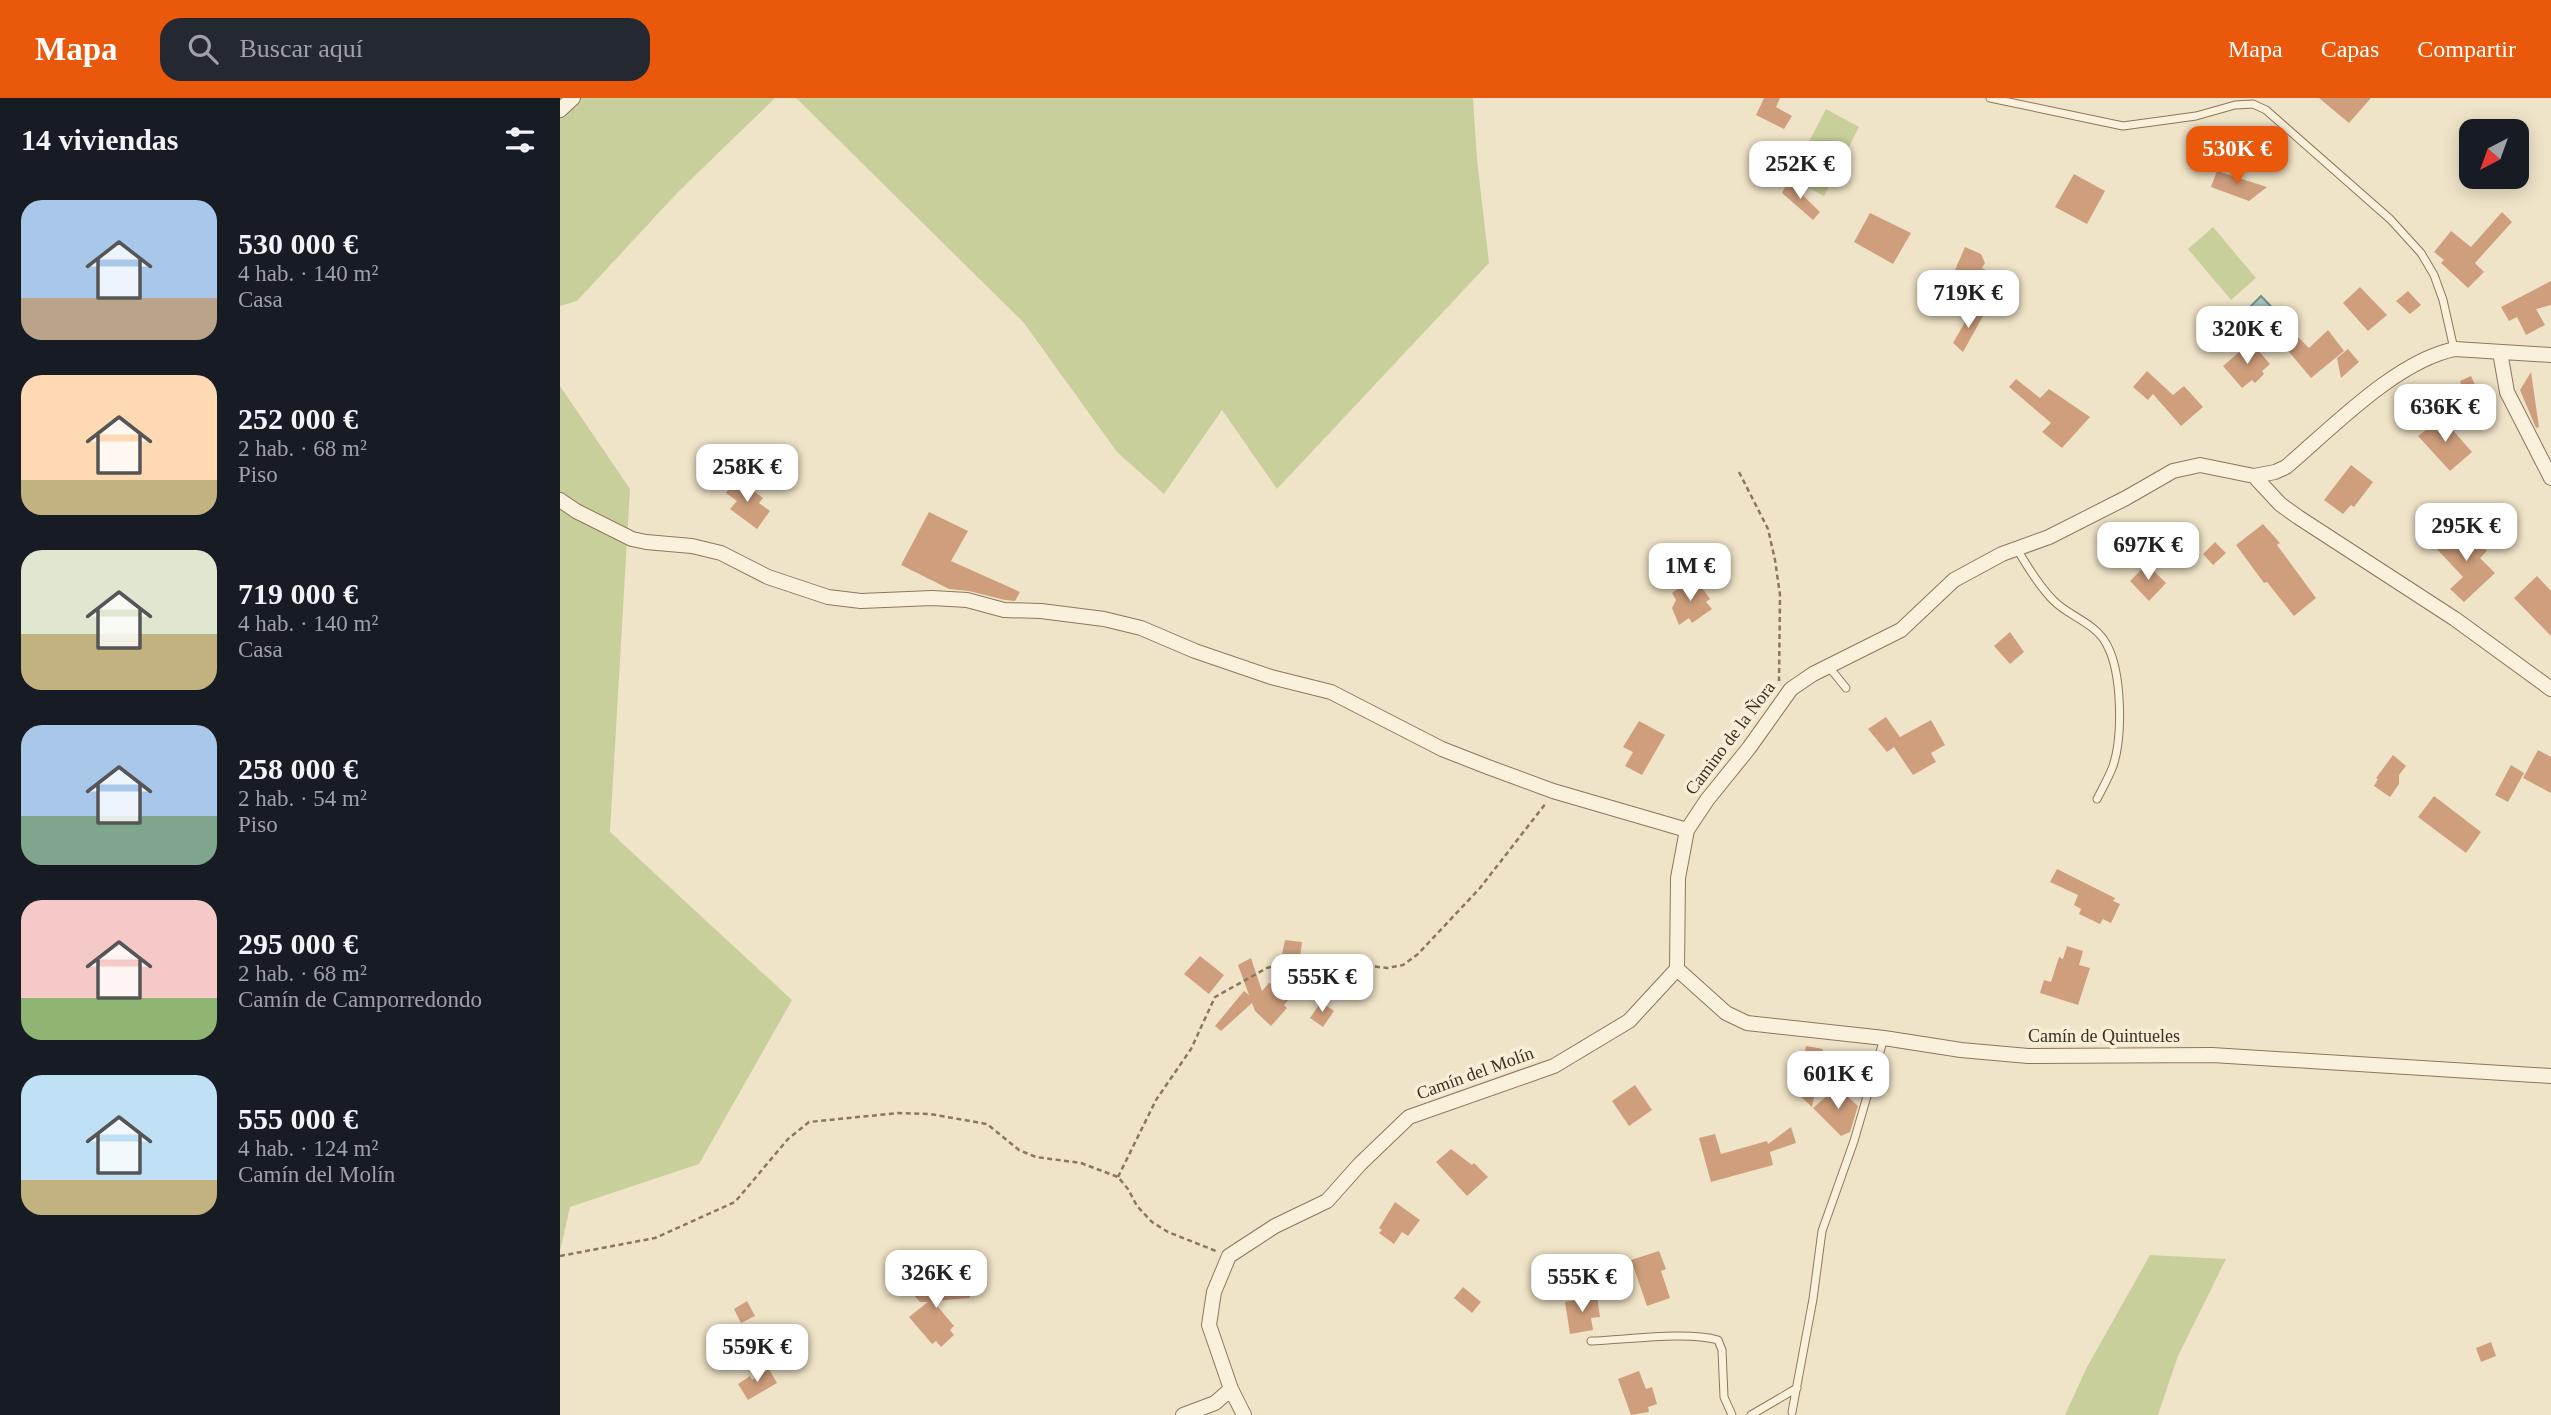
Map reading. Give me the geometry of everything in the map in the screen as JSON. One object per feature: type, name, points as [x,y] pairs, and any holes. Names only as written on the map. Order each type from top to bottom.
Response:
[{"type":"street","points":[[560,110],[573,98]]},
{"type":"street","name":"Camino de la Ñora","points":[[1687,830],[1791,688],[1828,666],[1901,630],[1954,580],[2126,499],[2173,471],[2200,465],[2255,476],[2286,467],[2389,379],[2442,352],[2455,349],[2551,355]]},
{"type":"street","points":[[2500,352],[2507,393],[2551,478]]},
{"type":"street","points":[[2255,476],[2280,504],[2298,517],[2455,620],[2551,689]]},
{"type":"street","points":[[560,500],[632,539],[692,546],[721,553],[768,577],[828,597],[861,601],[932,598],[967,600],[1004,610],[1041,611],[1104,619],[1141,628],[1195,652],[1331,692],[1442,749],[1553,791],[1687,830],[1678,878],[1677,969]]},
{"type":"street","name":"Camín de Quintueles","points":[[1677,969],[1726,1013],[1747,1023],[1884,1038],[1961,1051],[2028,1056],[2212,1055],[2551,1076]]},
{"type":"street","name":"Camín del Molín","points":[[1229,1256],[1275,1226],[1327,1201],[1360,1164],[1409,1117],[1554,1066],[1629,1021],[1677,969]]},
{"type":"street","points":[[1229,1256],[1213,1292],[1209,1325],[1230,1389],[1244,1415]]},
{"type":"street","points":[[1184,1415],[1215,1403],[1230,1389]]},
{"type":"lane","points":[[1990,98],[2123,126],[2196,116],[2254,101],[2390,219],[2421,253],[2434,275],[2443,300],[2455,349]]},
{"type":"lane","points":[[2017,549],[2032,575],[2055,603],[2087,623],[2107,644],[2119,687],[2119,726],[2114,765],[2097,799]]},
{"type":"lane","points":[[1828,666],[1846,688]]},
{"type":"lane","points":[[1792,1412],[1813,1299],[1822,1231],[1854,1141],[1884,1038]]},
{"type":"lane","points":[[1591,1341],[1696,1337],[1718,1340],[1722,1350],[1724,1397],[1732,1415]]},
{"type":"lane","points":[[1751,1415],[1797,1388]]},
{"type":"path","points":[[1739,472],[1768,529],[1775,560],[1780,595],[1778,678],[1785,697]]},
{"type":"path","points":[[1118,1177],[1156,1100],[1191,1049],[1214,997],[1267,968],[1294,960],[1387,968],[1403,965],[1418,954],[1480,888],[1523,835],[1553,791]]},
{"type":"path","points":[[560,1256],[655,1238],[735,1202],[789,1139],[809,1122],[863,1115],[930,1114],[987,1124],[1019,1150],[1037,1157],[1081,1163],[1118,1177],[1137,1206],[1152,1222],[1168,1232],[1229,1256]]},
{"type":"green space","points":[[560,98],[775,98],[678,192],[577,301],[560,306]]},
{"type":"green space","points":[[796,98],[1473,98],[1489,263],[1277,489],[1222,410],[1164,494],[1117,452],[1024,323]]},
{"type":"green space","points":[[1826,109],[1859,127],[1824,196],[1790,178]]},
{"type":"green space","points":[[2213,227],[2256,278],[2231,300],[2188,249]]},
{"type":"green space","points":[[560,386],[630,489],[610,832],[792,1000],[699,1164],[570,1207],[560,1251]]},
{"type":"green space","points":[[2150,1255],[2226,1259],[2178,1356],[2158,1415],[2065,1415],[2087,1367]]},
{"type":"water","points":[[2261,296],[2284,320],[2271,332],[2249,308]]},
{"type":"building","points":[[1764,98],[1780,98],[1776,107],[1792,116],[1784,129],[1756,115]]},
{"type":"building","points":[[2319,98],[2371,98],[2349,123]]},
{"type":"building","points":[[2217,171],[2267,187],[2249,201],[2211,187]]},
{"type":"building","points":[[2074,174],[2105,191],[2087,224],[2055,207]]},
{"type":"building","points":[[1788,181],[1820,212],[1813,220],[1782,193]]},
{"type":"building","points":[[2502,212],[2512,222],[2475,263],[2484,272],[2468,288],[2441,263],[2444,260],[2434,252],[2451,231],[2471,247]]},
{"type":"building","points":[[1870,213],[1911,233],[1893,264],[1854,242]]},
{"type":"building","points":[[1965,247],[1981,254],[1985,263],[1982,268],[1986,270],[1979,282],[1955,270]]},
{"type":"building","points":[[2551,281],[2551,305],[2536,309],[2545,325],[2526,335],[2517,317],[2509,321],[2501,307]]},
{"type":"building","points":[[2360,287],[2387,315],[2368,331],[2343,303]]},
{"type":"building","points":[[2408,291],[2421,305],[2410,314],[2396,301]]},
{"type":"building","points":[[1973,308],[1983,316],[1963,352],[1953,343]]},
{"type":"building","points":[[2328,330],[2344,351],[2311,378],[2284,346],[2296,335],[2309,348]]},
{"type":"building","points":[[2251,342],[2270,364],[2255,383],[2252,380],[2242,388],[2223,366]]},
{"type":"building","points":[[2348,349],[2359,362],[2341,378],[2337,358]]},
{"type":"building","points":[[2147,371],[2173,395],[2184,386],[2203,407],[2181,426],[2153,394],[2148,400],[2133,387]]},
{"type":"building","points":[[2531,372],[2539,427],[2536,428],[2520,390]]},
{"type":"building","points":[[2471,376],[2481,398],[2469,403],[2460,381]]},
{"type":"building","points":[[2016,379],[2040,398],[2049,389],[2090,417],[2062,448],[2042,432],[2051,423],[2009,387]]},
{"type":"building","points":[[2442,418],[2472,452],[2450,471],[2418,436]]},
{"type":"building","points":[[2351,465],[2373,482],[2354,507],[2351,505],[2343,514],[2324,500]]},
{"type":"building","points":[[736,478],[763,498],[759,503],[770,511],[757,529],[730,509],[737,501],[726,493]]},
{"type":"building","points":[[929,512],[968,531],[951,561],[1020,592],[1015,601],[949,589],[901,565]]},
{"type":"building","points":[[2263,524],[2280,543],[2277,545],[2316,598],[2294,616],[2267,582],[2264,583],[2236,545]]},
{"type":"building","points":[[2456,528],[2466,537],[2470,533],[2487,551],[2480,558],[2495,573],[2464,602],[2450,589],[2463,577],[2436,548]]},
{"type":"building","points":[[2215,542],[2226,553],[2213,565],[2203,554]]},
{"type":"building","points":[[2147,564],[2166,583],[2149,601],[2130,581]]},
{"type":"building","points":[[2537,576],[2551,591],[2551,636],[2514,598]]},
{"type":"building","points":[[1691,579],[1696,587],[1700,585],[1710,599],[1706,602],[1712,609],[1692,623],[1689,618],[1679,625],[1672,608],[1676,600],[1672,593]]},
{"type":"building","points":[[2010,632],[2024,652],[2010,664],[1994,646]]},
{"type":"building","points":[[1886,717],[1900,737],[1931,720],[1945,745],[1931,753],[1936,762],[1913,775],[1894,747],[1887,752],[1868,729]]},
{"type":"building","points":[[1639,721],[1665,735],[1642,775],[1625,766],[1633,752],[1623,747]]},
{"type":"building","points":[[2538,750],[2551,757],[2551,793],[2523,778]]},
{"type":"building","points":[[2393,755],[2406,766],[2390,797],[2374,786],[2378,779],[2376,778]]},
{"type":"building","points":[[2511,765],[2524,773],[2508,802],[2495,795]]},
{"type":"building","points":[[2434,796],[2481,832],[2466,853],[2418,817]]},
{"type":"building","points":[[2057,869],[2115,898],[2113,901],[2120,904],[2111,923],[2103,919],[2100,924],[2079,914],[2081,909],[2074,905],[2078,895],[2050,882]]},
{"type":"building","points":[[1285,940],[1302,942],[1300,957],[1282,954]]},
{"type":"building","points":[[2067,946],[2083,951],[2079,965],[2090,968],[2078,1005],[2040,993],[2044,980],[2051,982],[2059,957],[2063,959]]},
{"type":"building","points":[[1200,956],[1224,975],[1209,994],[1184,974]]},
{"type":"building","points":[[1251,958],[1262,991],[1269,983],[1276,986],[1290,998],[1284,1005],[1287,1008],[1271,1026],[1255,1011],[1252,1003],[1221,1031],[1215,1026],[1244,991],[1249,995],[1238,965]]},
{"type":"building","points":[[1321,1002],[1334,1011],[1323,1027],[1310,1018]]},
{"type":"building","points":[[1806,1046],[1823,1049],[1812,1107],[1797,1093]]},
{"type":"building","points":[[1635,1085],[1652,1110],[1629,1126],[1612,1101]]},
{"type":"building","points":[[1837,1087],[1858,1106],[1850,1132],[1841,1136],[1813,1108]]},
{"type":"building","points":[[1791,1127],[1796,1143],[1770,1152],[1773,1165],[1711,1182],[1699,1138],[1715,1134],[1721,1154],[1767,1141],[1768,1144]]},
{"type":"building","points":[[1451,1149],[1472,1165],[1474,1163],[1488,1177],[1467,1196],[1436,1162]]},
{"type":"building","points":[[1395,1202],[1420,1220],[1408,1236],[1402,1232],[1394,1244],[1379,1233],[1382,1230],[1379,1228]]},
{"type":"building","points":[[1659,1251],[1666,1269],[1661,1271],[1670,1298],[1647,1306],[1631,1260]]},
{"type":"building","points":[[935,1278],[941,1286],[969,1283],[970,1298],[933,1301],[954,1326],[950,1330],[954,1335],[941,1347],[936,1341],[932,1344],[909,1317],[928,1302],[920,1302],[910,1291],[921,1282],[925,1287]]},
{"type":"building","points":[[1463,1287],[1481,1302],[1472,1313],[1454,1298]]},
{"type":"building","points":[[1597,1297],[1600,1317],[1591,1318],[1593,1330],[1570,1334],[1565,1302]]},
{"type":"building","points":[[747,1301],[755,1316],[741,1323],[734,1309]]},
{"type":"building","points":[[2491,1342],[2496,1356],[2481,1362],[2476,1348]]},
{"type":"building","points":[[769,1369],[777,1383],[748,1400],[738,1384],[750,1376],[752,1380]]},
{"type":"building","points":[[1639,1371],[1646,1389],[1652,1387],[1657,1404],[1648,1407],[1649,1412],[1631,1415],[1618,1379]]}]
